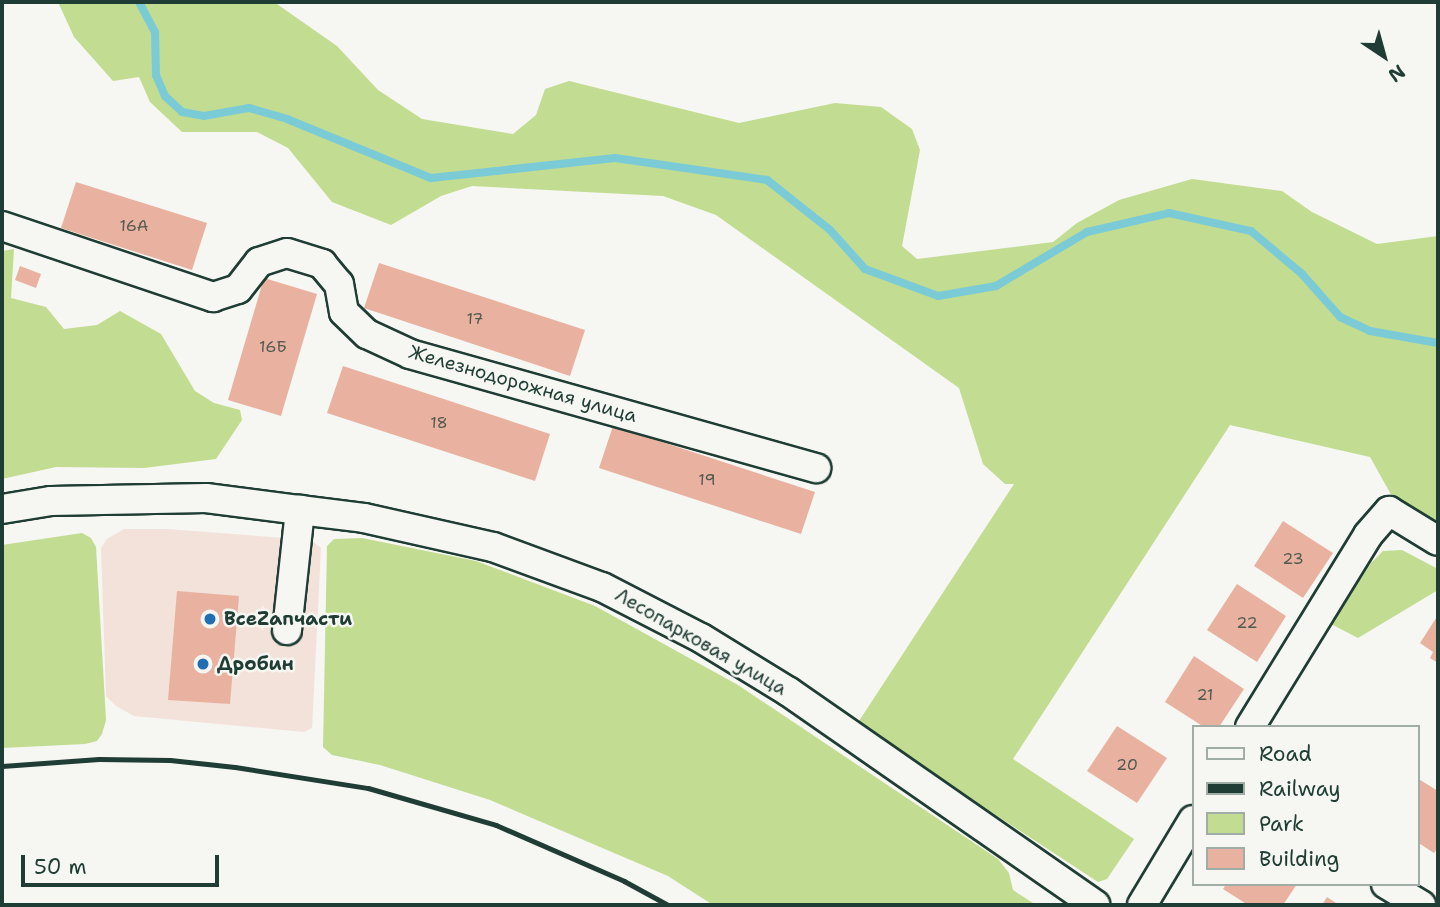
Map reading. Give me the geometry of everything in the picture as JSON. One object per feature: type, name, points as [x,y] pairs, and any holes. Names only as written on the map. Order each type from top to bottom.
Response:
[{"type":"street","name":"Железнодорожная улица","points":[[2,226],[212,297],[238,289],[259,262],[288,253],[322,264],[339,284],[344,312],[367,334],[411,354],[816,468]]},
{"type":"street","name":"Лесопарковая улица","points":[[2,509],[51,502],[206,498],[364,518],[493,547],[602,587],[701,638],[789,692],[1095,905]]},
{"type":"street","points":[[287,630],[300,510]]},
{"type":"street","points":[[1251,725],[1368,534],[1389,511],[1438,541]]},
{"type":"street","points":[[1142,905],[1192,822]]},
{"type":"street","points":[[1389,886],[1421,905]]},
{"type":"shaded area","points":[[124,529],[167,529],[311,540],[321,548],[312,728],[304,732],[134,716],[116,706],[106,696],[101,548],[107,539]]},
{"type":"green space","points":[[58,2],[274,2],[337,46],[378,90],[422,119],[513,134],[536,115],[545,89],[569,81],[739,123],[835,103],[881,107],[912,129],[920,150],[902,246],[917,259],[1053,242],[1077,223],[1119,200],[1192,179],[1282,191],[1312,212],[1377,244],[1438,236],[1438,526],[1393,498],[1370,457],[1230,425],[1013,759],[1134,839],[1107,879],[1098,882],[857,724],[1014,484],[1005,484],[983,464],[959,388],[716,215],[663,196],[472,186],[441,196],[391,225],[332,202],[288,148],[257,132],[182,132],[150,102],[139,77],[113,81],[74,37]]},
{"type":"green space","points":[[14,249],[11,298],[46,307],[64,329],[97,325],[120,311],[161,334],[195,391],[214,403],[240,410],[242,420],[216,459],[144,468],[56,467],[2,479],[2,251]]},
{"type":"green space","points":[[82,533],[91,538],[96,547],[106,720],[102,734],[97,741],[85,744],[2,748],[2,545]]},
{"type":"green space","points":[[362,538],[476,561],[595,606],[738,685],[998,859],[1009,873],[1013,890],[1036,905],[713,905],[668,876],[490,800],[380,765],[332,755],[323,747],[327,546],[334,539]]},
{"type":"green space","points":[[1402,550],[1438,569],[1438,590],[1358,638],[1331,624],[1371,563],[1383,551]]},
{"type":"building","points":[[76,182],[207,223],[192,270],[61,228]]},
{"type":"building","points":[[379,263],[585,330],[570,376],[364,308]]},
{"type":"building","points":[[20,266],[41,274],[36,288],[15,280]]},
{"type":"building","points":[[264,278],[317,294],[281,416],[228,400]]},
{"type":"building","points":[[343,366],[550,434],[535,481],[327,413]]},
{"type":"building","points":[[613,426],[815,492],[801,534],[599,468]]},
{"type":"building","points":[[1283,521],[1333,553],[1303,598],[1254,566]]},
{"type":"building","points":[[1237,584],[1286,616],[1257,662],[1207,630]]},
{"type":"building","points":[[177,591],[239,596],[230,704],[168,700]]},
{"type":"building","points":[[1438,615],[1438,663],[1430,658],[1433,652],[1420,643]]},
{"type":"building","points":[[1194,656],[1244,689],[1220,725],[1201,725],[1165,702]]},
{"type":"building","points":[[1117,726],[1167,758],[1137,803],[1087,771]]},
{"type":"building","points":[[1419,779],[1438,791],[1438,847],[1434,853],[1419,843]]},
{"type":"building","points":[[1225,886],[1296,886],[1283,905],[1248,905],[1223,889]]},
{"type":"building","points":[[1327,897],[1339,905],[1322,905]]},
{"type":"waterway","points":[[139,2],[155,32],[156,75],[165,96],[182,112],[204,116],[249,108],[287,119],[431,178],[615,158],[767,180],[830,230],[865,269],[938,296],[996,286],[1087,232],[1169,213],[1251,231],[1302,274],[1340,317],[1370,331],[1438,343]]},
{"type":"railway","points":[[2,766],[99,759],[170,760],[235,767],[368,788],[496,825],[624,881],[668,905]]},
{"type":"place","name":"ВсеZапчасти","points":[[210,619]]},
{"type":"place","name":"Дробин","points":[[203,664]]}]
